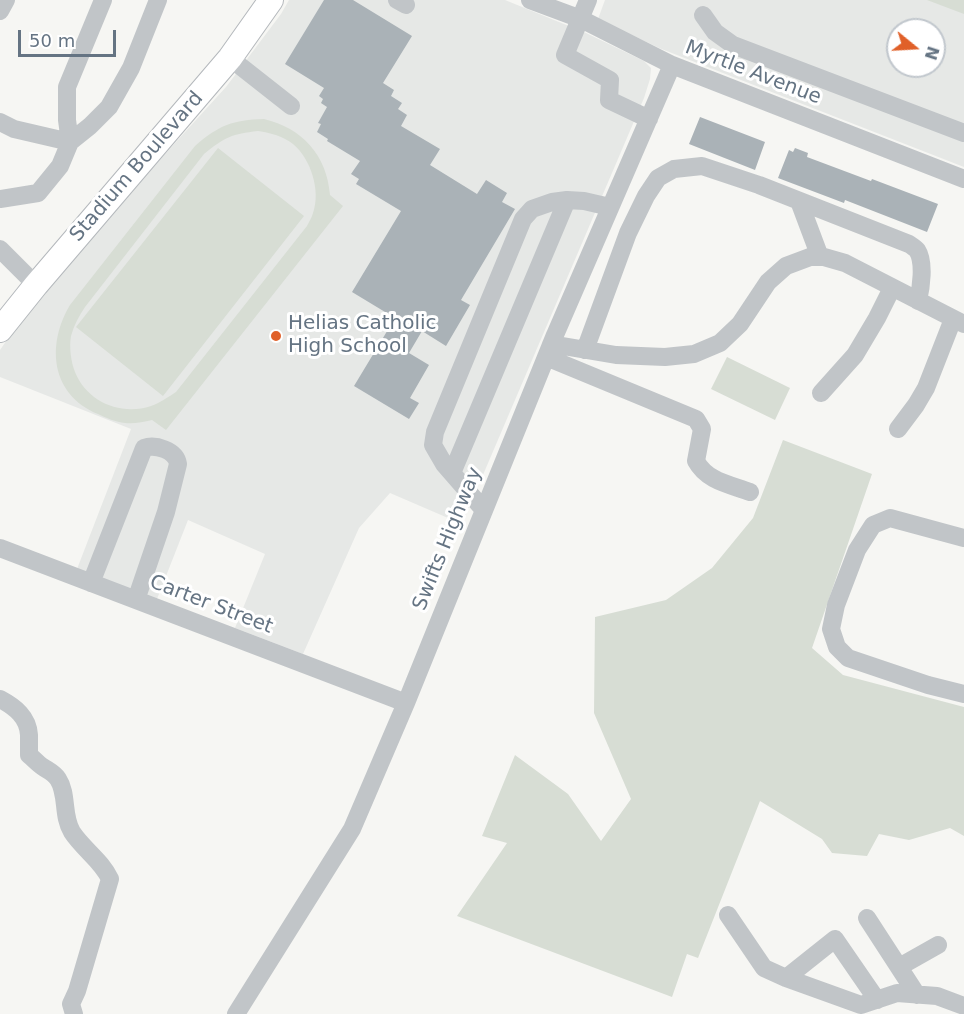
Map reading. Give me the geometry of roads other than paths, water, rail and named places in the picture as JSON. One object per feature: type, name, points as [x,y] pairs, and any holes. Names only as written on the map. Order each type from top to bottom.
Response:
[{"type":"main road","name":"Stadium Boulevard","points":[[0,330],[230,58],[271,0]]},
{"type":"street","points":[[0,11],[6,0]]},
{"type":"street","points":[[70,142],[67,87],[103,0]]},
{"type":"street","points":[[0,199],[38,193],[60,166],[70,142],[109,107],[131,68],[158,0]]},
{"type":"street","name":"Myrtle Avenue","points":[[530,0],[581,19],[672,65],[964,179]]},
{"type":"street","points":[[588,0],[565,55],[610,80],[609,100],[649,119]]},
{"type":"street","points":[[703,15],[715,32],[733,45],[964,134]]},
{"type":"street","points":[[230,58],[291,106]]},
{"type":"street","name":"Swifts Highway","points":[[236,1014],[352,829],[406,703],[548,350],[672,65]]},
{"type":"street","points":[[0,122],[14,129],[70,142]]},
{"type":"street","points":[[585,350],[628,233],[646,196],[658,178],[674,169],[702,166],[759,185],[909,244],[917,250],[921,261],[918,301]]},
{"type":"street","points":[[452,473],[567,200]]},
{"type":"street","points":[[484,510],[444,464],[433,445],[435,432],[515,238],[523,219],[532,209],[552,202],[584,201],[610,207]]},
{"type":"street","points":[[799,201],[820,257]]},
{"type":"street","points":[[0,249],[36,285]]},
{"type":"street","points":[[548,350],[585,350],[616,355],[665,357],[694,354],[720,344],[740,324],[768,282],[786,266],[810,257],[820,257],[845,263],[958,322],[926,388],[898,429]]},
{"type":"street","points":[[821,393],[855,355],[892,288]]},
{"type":"street","points":[[548,350],[696,419],[702,429],[696,461],[702,471],[713,478],[750,492]]},
{"type":"street","points":[[91,583],[144,448],[153,446],[169,452],[177,458],[177,467],[166,512],[136,600]]},
{"type":"street","points":[[964,538],[890,518],[873,525],[857,550],[836,605],[831,629],[837,647],[849,658],[928,685],[964,694]]},
{"type":"street","name":"Carter Street","points":[[0,548],[406,703]]},
{"type":"street","points":[[0,699],[15,707],[25,720],[29,734],[29,755],[56,775],[62,785],[71,830],[106,871],[110,879],[77,991],[71,1004],[74,1014]]},
{"type":"street","points":[[728,915],[764,968],[786,978],[861,1005],[897,993],[937,996],[964,1006]]},
{"type":"street","points":[[867,918],[917,995]]},
{"type":"street","points":[[786,978],[835,939],[877,1000]]},
{"type":"street","points":[[899,967],[938,945]]},
{"type":"place","name":"Helias Catholic High School","points":[[276,336]]}]
